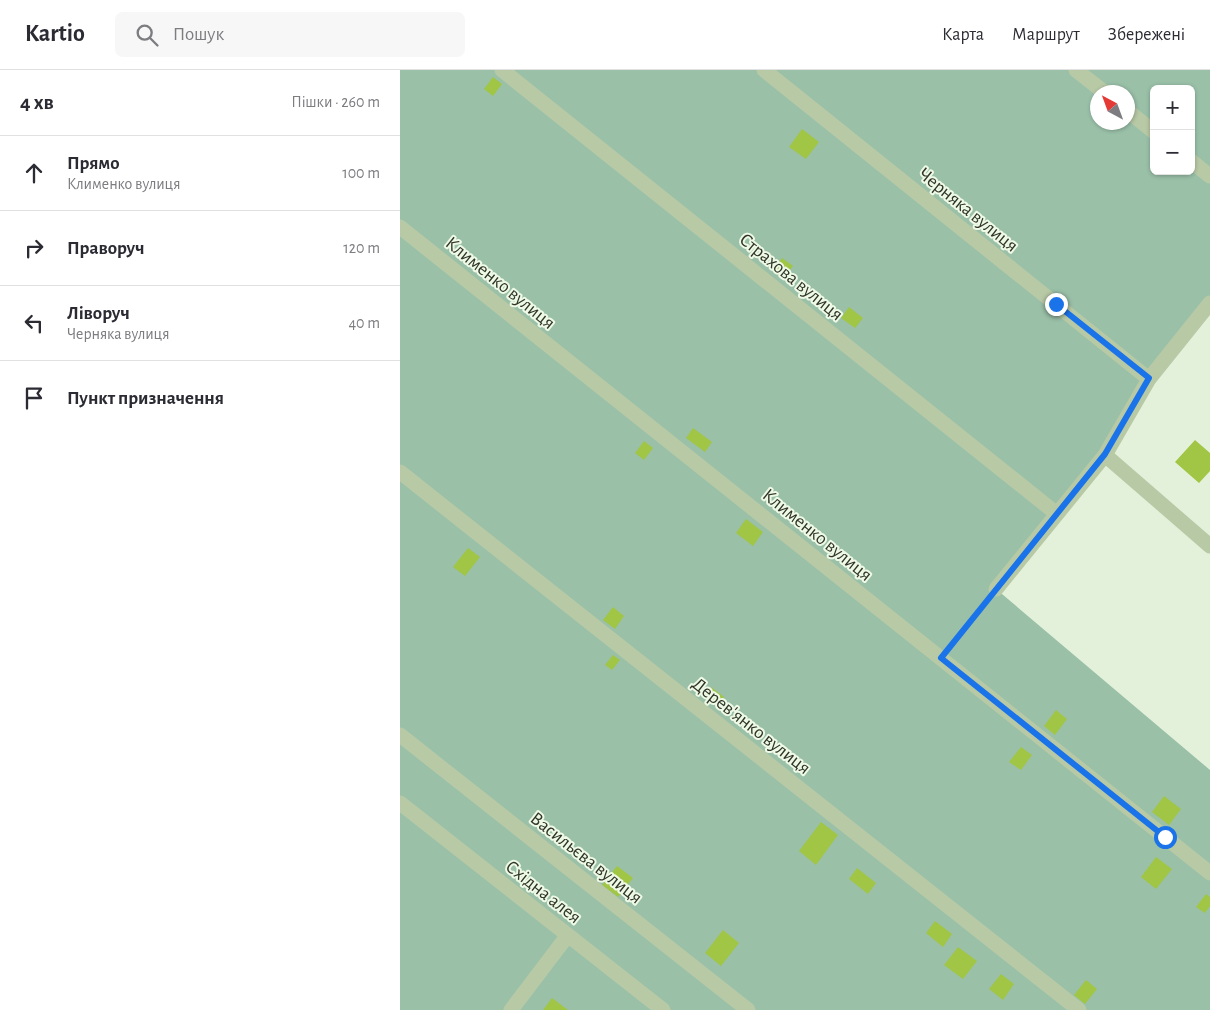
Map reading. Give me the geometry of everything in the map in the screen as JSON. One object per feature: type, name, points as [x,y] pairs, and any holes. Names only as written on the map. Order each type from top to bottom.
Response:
[{"type":"street","name":"Страхова вулиця","points":[[502,70],[1057,514]]},
{"type":"street","name":"Черняка вулиця","points":[[764,70],[1149,378]]},
{"type":"street","points":[[1076,70],[1095,85]]},
{"type":"street","points":[[1135,117],[1152,130]]},
{"type":"street","points":[[1195,164],[1210,176]]},
{"type":"street","name":"Клименко вулиця","points":[[400,227],[1210,873]]},
{"type":"street","points":[[996,589],[1105,454],[1149,378],[1210,303]]},
{"type":"street","points":[[1105,454],[1210,546]]},
{"type":"street","name":"Дерев'янко вулиця","points":[[400,472],[1079,1010]]},
{"type":"street","name":"Васильєва вулиця","points":[[400,735],[748,1010]]},
{"type":"street","name":"Східна алея","points":[[400,803],[663,1010]]},
{"type":"street","points":[[511,1010],[568,935]]},
{"type":"path","points":[[941,658],[996,589]]},
{"type":"green space","points":[[400,70],[1210,70],[1210,303],[1105,455],[996,589],[1210,770],[1210,1010],[400,1010]]},
{"type":"building","points":[[493,77],[502,84],[493,96],[484,89]]},
{"type":"building","points":[[802,129],[819,142],[806,159],[789,147]]},
{"type":"building","points":[[782,258],[793,266],[783,279],[773,271]]},
{"type":"building","points":[[849,307],[863,318],[855,328],[841,318]]},
{"type":"building","points":[[693,428],[712,442],[705,452],[686,438]]},
{"type":"building","points":[[1195,440],[1210,453],[1210,471],[1199,483],[1175,462]]},
{"type":"building","points":[[644,441],[653,448],[644,460],[635,453]]},
{"type":"building","points":[[746,519],[763,532],[753,546],[736,533]]},
{"type":"building","points":[[468,548],[480,557],[465,576],[453,567]]},
{"type":"building","points":[[613,607],[624,616],[615,629],[603,620]]},
{"type":"building","points":[[613,655],[620,660],[612,670],[605,665]]},
{"type":"building","points":[[711,687],[724,697],[719,704],[706,694]]},
{"type":"building","points":[[1056,710],[1067,719],[1055,735],[1044,726]]},
{"type":"building","points":[[1021,747],[1032,755],[1021,770],[1009,762]]},
{"type":"building","points":[[1164,796],[1181,809],[1169,825],[1152,812]]},
{"type":"building","points":[[821,822],[838,835],[816,865],[799,851]]},
{"type":"building","points":[[1156,857],[1172,869],[1156,889],[1141,877]]},
{"type":"building","points":[[617,866],[633,878],[618,897],[602,885]]},
{"type":"building","points":[[857,868],[876,883],[868,894],[849,879]]},
{"type":"building","points":[[1206,894],[1210,897],[1210,906],[1205,913],[1196,907]]},
{"type":"building","points":[[935,921],[952,934],[943,947],[926,933]]},
{"type":"building","points":[[723,930],[739,943],[721,966],[705,953]]},
{"type":"building","points":[[958,947],[977,961],[963,979],[944,965]]},
{"type":"building","points":[[1001,974],[1014,984],[1003,1000],[989,989]]},
{"type":"building","points":[[1086,980],[1097,989],[1085,1004],[1074,995]]},
{"type":"building","points":[[552,998],[568,1010],[543,1010]]},
{"type":"route","points":[[1056,304],[1149,378],[1105,454],[941,658],[1165,837]]}]
